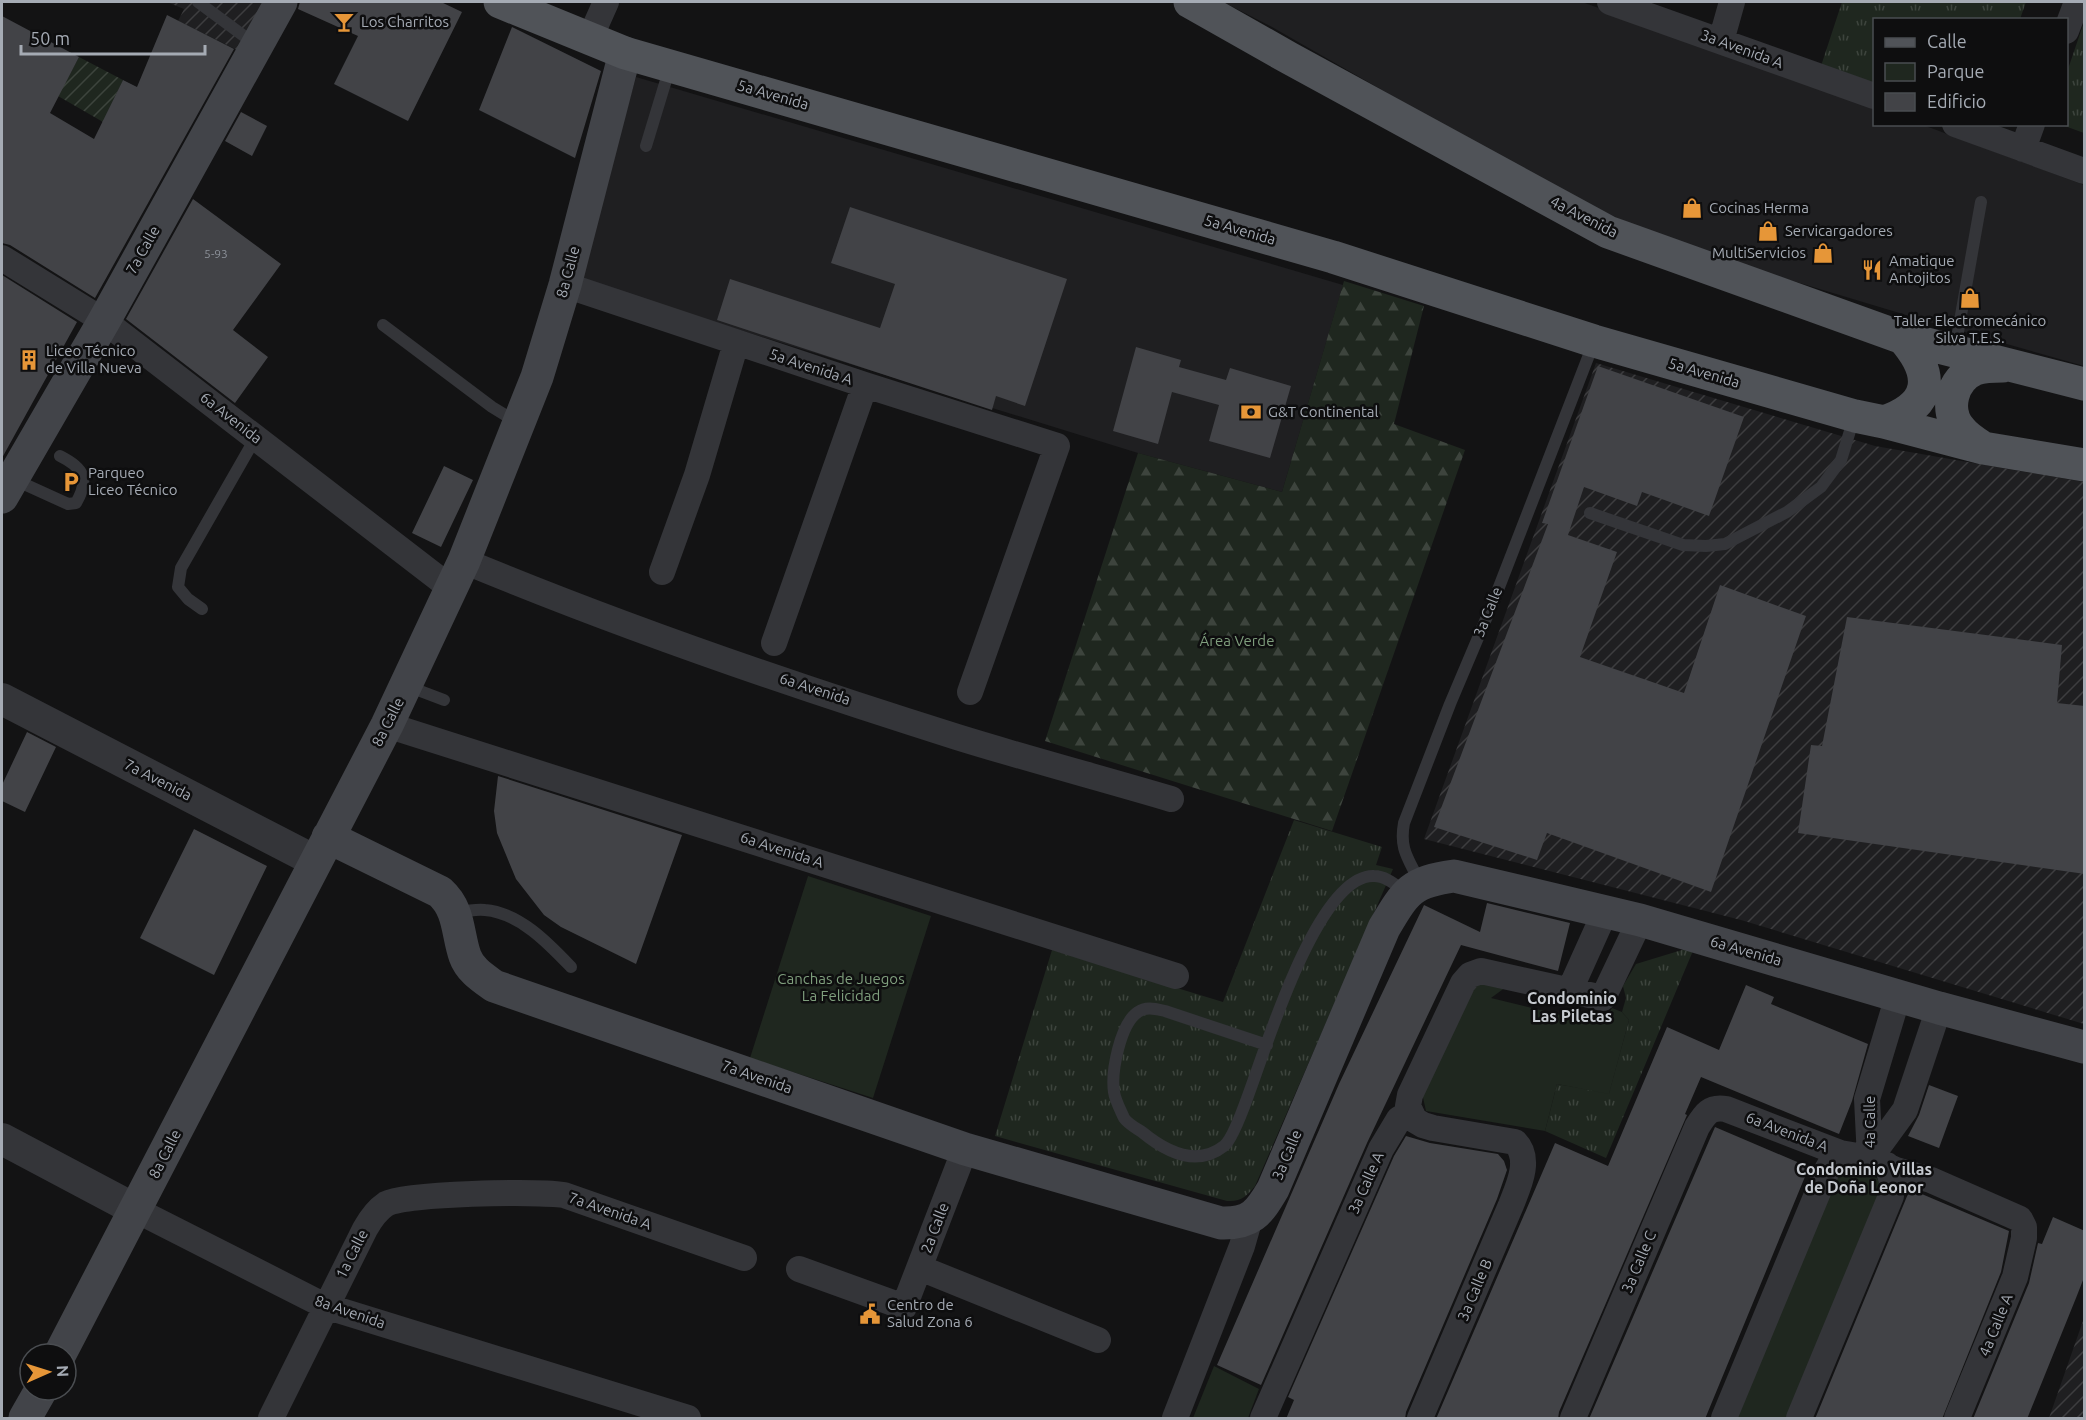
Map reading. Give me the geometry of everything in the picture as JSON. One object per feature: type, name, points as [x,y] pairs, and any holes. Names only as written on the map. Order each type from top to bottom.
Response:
[{"type":"main road","name":"7a Calle","points":[[7,488],[104,321],[281,2]]},
{"type":"main road","name":"5a Avenida","points":[[500,2],[551,16],[625,53],[1333,257],[1594,340],[1870,419],[1983,448],[2085,465]]},
{"type":"main road","name":"4a Avenida","points":[[1190,2],[1608,232],[1903,338],[2085,384]]},
{"type":"main road","name":"8a Calle","points":[[66,1342],[387,725],[458,575],[537,377],[565,285],[625,53]]},
{"type":"main road","points":[[1870,419],[1908,412],[1923,392],[1923,368],[1903,338]]},
{"type":"main road","points":[[1983,448],[1958,428],[1951,402],[1954,389],[1962,378],[1973,370],[1986,366],[2008,366]]},
{"type":"main road","name":"7a Avenida","points":[[321,849],[440,892],[447,898],[456,913],[466,958],[478,975],[494,986],[965,1149],[1221,1223],[1235,1223],[1250,1218]]},
{"type":"main road","name":"6a Avenida","points":[[1414,888],[1431,879],[1454,876],[1640,920],[1939,1008],[2085,1047]]},
{"type":"main road","name":"3a Calle","points":[[1250,1218],[1262,1209],[1273,1189],[1384,927],[1414,888]]},
{"type":"main road","points":[[25,1419],[34,1402]]},
{"type":"street","points":[[591,38],[606,2]]},
{"type":"street","name":"3a Avenida A","points":[[1610,2],[1656,10],[1720,41],[1873,95]]},
{"type":"street","points":[[1720,41],[1732,2]]},
{"type":"street","points":[[2068,28],[2077,2]]},
{"type":"street","points":[[1960,126],[2085,171]]},
{"type":"street","points":[[2023,149],[2031,126]]},
{"type":"street","name":"6a Avenida","points":[[2,258],[104,321],[256,437],[458,575],[556,599],[694,650],[957,737],[1172,799]]},
{"type":"street","name":"5a Avenida A","points":[[565,285],[736,343],[1058,446],[970,692]]},
{"type":"street","points":[[662,573],[697,475],[736,343]]},
{"type":"street","points":[[774,643],[865,385]]},
{"type":"street","name":"7a Avenida","points":[[2,699],[321,849]]},
{"type":"street","name":"6a Avenida A","points":[[387,725],[1176,976]]},
{"type":"street","points":[[1569,992],[1605,912]]},
{"type":"street","points":[[1413,1119],[1408,1107],[1410,1095],[1463,982],[1470,975],[1477,971],[1603,998],[1640,920]]},
{"type":"street","name":"4a Calle","points":[[1799,1419],[1889,1200],[1892,1181],[1878,1162],[1867,1099],[1898,996]]},
{"type":"street","name":"4a Calle","points":[[1878,1162],[1905,1110],[1939,1008]]},
{"type":"street","name":"6a Avenida A","points":[[1710,1109],[1726,1109],[1840,1153],[1878,1162],[1943,1185],[2012,1214],[2020,1219],[2024,1230]]},
{"type":"street","name":"3a Calle C","points":[[1573,1419],[1697,1126],[1710,1109]]},
{"type":"street","name":"3a Calle A","points":[[1263,1419],[1381,1149],[1399,1119],[1406,1115],[1413,1119]]},
{"type":"street","name":"3a Calle B","points":[[1413,1119],[1433,1128],[1515,1142],[1524,1161],[1511,1205],[1420,1419]]},
{"type":"street","name":"8a Avenida","points":[[2,1139],[326,1306],[688,1419]]},
{"type":"street","name":"2a Calle","points":[[799,1269],[904,1307],[965,1149]]},
{"type":"street","name":"4a Calle","points":[[1724,1419],[1828,1168],[1835,1156],[1840,1153]]},
{"type":"street","name":"7a Avenida A","points":[[436,1197],[541,1192],[564,1195],[744,1258]]},
{"type":"street","name":"1a Calle","points":[[271,1419],[365,1229],[380,1209],[397,1200],[436,1197]]},
{"type":"street","name":"3a Calle","points":[[1175,1419],[1242,1246],[1250,1218]]},
{"type":"street","name":"4a Calle A","points":[[1957,1419],[2015,1277],[2023,1247],[2024,1230]]},
{"type":"street","points":[[920,1268],[1098,1340]]},
{"type":"lane","points":[[198,2],[257,45]]},
{"type":"lane","points":[[646,146],[671,66]]},
{"type":"lane","points":[[1955,352],[1981,202]]},
{"type":"lane","points":[[383,325],[492,407],[519,424]]},
{"type":"lane","name":"3a Calle","points":[[1414,888],[1402,847],[1404,823],[1450,704],[1494,600],[1594,340]]},
{"type":"lane","points":[[1590,513],[1683,544],[1706,546],[1725,544],[1787,512],[1821,487],[1870,419]]},
{"type":"lane","points":[[202,609],[188,599],[178,587],[181,568],[256,437]]},
{"type":"lane","points":[[7,488],[68,504],[76,503],[84,480],[82,473],[76,465],[60,456]]},
{"type":"lane","points":[[406,685],[444,700]]},
{"type":"lane","points":[[1267,1045],[1165,1011],[1151,1008],[1138,1012],[1127,1026],[1115,1059],[1114,1093],[1125,1119],[1158,1145],[1186,1157],[1207,1154],[1225,1145],[1241,1114],[1300,958],[1321,918],[1345,889],[1366,876],[1385,878],[1414,888]]},
{"type":"lane","points":[[456,913],[485,909],[505,914],[531,930],[572,967]]},
{"type":"shaded area","points":[[167,2],[264,2],[237,50],[178,21],[184,9]]},
{"type":"shaded area","points":[[1223,2],[1582,2],[1873,107],[1873,126],[1926,126],[2084,185],[2084,366],[1740,265],[1641,228],[1569,197],[1272,27]]},
{"type":"shaded area","points":[[636,77],[1343,285],[1282,492],[1138,453],[578,280]]},
{"type":"shaded area","points":[[1596,363],[1875,446],[2084,482],[2084,1024],[1741,920],[1424,839]]},
{"type":"shaded area","points":[[2084,1318],[2084,1418],[2049,1418]]},
{"type":"green space","points":[[1842,2],[2026,2],[2020,18],[1873,18],[1873,85],[1821,66]]},
{"type":"green space","points":[[2084,22],[2084,133],[2065,126],[2068,126],[2068,69]]},
{"type":"green space","points":[[79,57],[123,80],[103,122],[58,96]]},
{"type":"green space","name":"Área Verde","points":[[1344,281],[1424,306],[1394,424],[1465,450],[1332,831],[1045,741],[1138,453],[1282,492]]},
{"type":"green space","points":[[1294,820],[1382,847],[1376,865],[1393,869],[1255,1186],[1249,1193],[1243,1198],[1227,1201],[995,1136],[1052,950],[1223,1002]]},
{"type":"green space","name":"Canchas de Juegos La Felicidad","points":[[808,876],[931,916],[873,1098],[750,1058]]},
{"type":"green space","points":[[1695,946],[1606,1158],[1545,1131],[1557,1084],[1609,1093],[1629,1020],[1622,1012],[1626,998],[1623,986],[1636,964]]},
{"type":"green space","points":[[1480,984],[1506,987],[1491,998],[1601,1025],[1612,1008],[1622,1012],[1629,1020],[1609,1094],[1557,1084],[1545,1131],[1426,1111],[1422,1093],[1473,986]]},
{"type":"green space","points":[[1850,1168],[1877,1178],[1882,1188],[1790,1418],[1734,1418],[1838,1175]]},
{"type":"green space","points":[[1214,1366],[1259,1389],[1248,1418],[1193,1418]]},
{"type":"building","points":[[300,2],[441,2],[462,12],[408,121],[334,84],[358,36],[298,9]]},
{"type":"building","points":[[167,15],[234,49],[95,298],[10,245],[2,243],[2,16],[79,57],[50,113],[94,139],[123,80],[137,87]]},
{"type":"building","points":[[512,27],[601,71],[575,158],[479,110]]},
{"type":"building","points":[[241,112],[267,126],[252,156],[225,141]]},
{"type":"building","points":[[193,199],[281,264],[233,330],[268,357],[235,403],[126,319]]},
{"type":"building","points":[[850,207],[1067,279],[1025,406],[996,396],[992,410],[717,320],[730,279],[880,328],[895,284],[831,263]]},
{"type":"building","name":"Liceo Técnico de Villa Nueva","points":[[2,275],[77,322],[2,458]]},
{"type":"building","points":[[1136,347],[1181,360],[1179,367],[1226,380],[1230,368],[1291,386],[1270,458],[1209,441],[1219,405],[1172,392],[1158,444],[1113,431]]},
{"type":"building","points":[[1598,366],[1744,417],[1709,516],[1642,492],[1637,506],[1584,487],[1568,535],[1617,552],[1580,657],[1684,693],[1720,585],[1806,616],[1711,892],[1547,833],[1537,860],[1434,827],[1548,524],[1542,523]]},
{"type":"building","points":[[444,466],[473,480],[441,547],[412,533]]},
{"type":"building","points":[[1847,617],[2062,645],[2057,703],[2085,706],[2085,874],[1798,833],[1811,745],[1822,746]]},
{"type":"building","points":[[27,732],[56,747],[25,812],[2,801],[2,785]]},
{"type":"building","points":[[498,776],[682,835],[636,964],[561,927],[544,915],[516,879],[497,833],[494,811]]},
{"type":"building","points":[[194,829],[267,866],[214,975],[140,938]]},
{"type":"building","points":[[1487,903],[1570,923],[1558,971],[1461,945],[1367,1143],[1261,1385],[1217,1365],[1339,1084],[1424,905],[1480,932]]},
{"type":"building","points":[[1746,985],[1774,997],[1771,1004],[1868,1044],[1852,1101],[1839,1134],[1701,1077],[1558,1419],[1436,1419],[1555,1143],[1608,1166],[1667,1027],[1719,1050]]},
{"type":"building","points":[[1929,1085],[1958,1096],[1939,1148],[1908,1136],[1919,1115]]},
{"type":"building","points":[[1715,1127],[1809,1167],[1705,1419],[1589,1419]]},
{"type":"building","points":[[1406,1136],[1430,1143],[1498,1154],[1507,1170],[1405,1419],[1286,1419],[1294,1400],[1288,1397],[1394,1156]]},
{"type":"building","points":[[1910,1189],[2009,1231],[2001,1272],[1942,1419],[1815,1419]]},
{"type":"building","points":[[2053,1217],[2085,1231],[2085,1275],[2076,1298],[2027,1419],[1973,1419],[2029,1283],[2038,1243],[2042,1244]]},
{"type":"place","name":"Los Charritos","points":[[344,22]]},
{"type":"place","name":"Cocinas Herma","points":[[1692,208]]},
{"type":"place","name":"Servicargadores","points":[[1768,231]]},
{"type":"place","name":"MultiServicios","points":[[1823,253]]},
{"type":"place","name":"Amatique Antojitos","points":[[1872,270]]},
{"type":"place","name":"Taller Electromecánico Silva T.E.S.","points":[[1970,298]]},
{"type":"place","name":"Liceo Técnico de Villa Nueva","points":[[29,360]]},
{"type":"place","name":"G&T Continental","points":[[1251,412]]},
{"type":"place","name":"Parqueo Liceo Técnico","points":[[71,482]]},
{"type":"place","name":"Centro de Salud Zona 6","points":[[870,1314]]},
{"type":"district","name":"Condominio Las Piletas","points":[[1572,1007]]},
{"type":"district","name":"Condominio Villas de Doña Leonor","points":[[1864,1178]]}]
